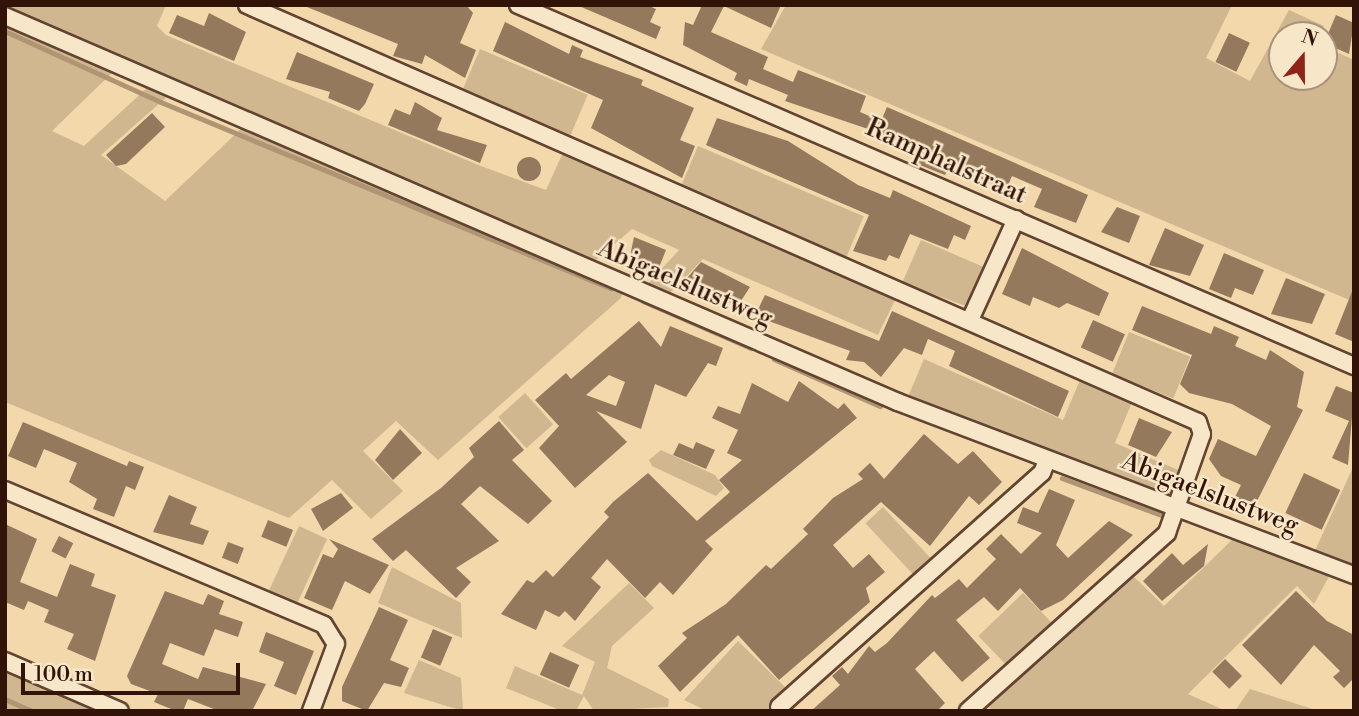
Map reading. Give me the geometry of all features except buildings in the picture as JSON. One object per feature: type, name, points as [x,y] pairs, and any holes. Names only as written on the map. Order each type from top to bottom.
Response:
[{"type":"street","points":[[247,5],[1198,422],[1202,434],[1167,533],[968,711]]},
{"type":"street","name":"Ramphalstraat","points":[[518,5],[1354,366]]},
{"type":"street","name":"Abigaelslustweg","points":[[5,16],[630,289],[1047,460],[1354,575]]},
{"type":"street","points":[[970,320],[1016,219]]},
{"type":"street","points":[[779,707],[1042,473],[1047,460]]},
{"type":"street","points":[[5,490],[324,625],[336,644],[311,711]]},
{"type":"street","points":[[5,661],[120,711]]},
{"type":"shaded area","points":[[5,5],[166,5],[157,26],[166,35],[481,166],[546,190],[565,148],[898,294],[878,335],[703,259],[667,296],[645,287],[679,250],[632,229],[589,266],[5,12]]},
{"type":"shaded area","points":[[786,5],[1232,5],[1206,58],[1250,81],[1268,48],[1268,91],[1338,91],[1338,53],[1354,60],[1354,302],[761,49]]},
{"type":"shaded area","points":[[1289,10],[1313,21],[1283,21]]},
{"type":"shaded area","points":[[5,21],[114,71],[52,131],[84,146],[149,86],[169,95],[101,155],[165,201],[244,126],[624,290],[621,298],[438,460],[396,421],[363,451],[403,491],[371,519],[332,480],[289,518],[5,402]]},
{"type":"shaded area","points":[[480,49],[588,95],[569,138],[462,92]]},
{"type":"shaded area","points":[[698,146],[864,216],[845,261],[679,190]]},
{"type":"shaded area","points":[[921,240],[986,268],[966,306],[902,283]]},
{"type":"shaded area","points":[[1129,332],[1190,357],[1173,398],[1112,374]]},
{"type":"shaded area","points":[[924,359],[1063,420],[1083,373],[1135,395],[1115,443],[1183,472],[1171,502],[907,399]]},
{"type":"shaded area","points":[[525,393],[553,424],[526,448],[498,417]]},
{"type":"shaded area","points":[[661,450],[715,475],[724,488],[716,496],[652,466],[649,460]]},
{"type":"shaded area","points":[[1354,465],[1354,569],[1314,553]]},
{"type":"shaded area","points":[[883,507],[932,560],[915,576],[865,523]]},
{"type":"shaded area","points":[[299,526],[327,539],[295,609],[266,596]]},
{"type":"shaded area","points":[[1236,536],[1331,573],[1314,604],[1297,586],[1188,694],[1226,711],[992,711],[985,701],[1129,572],[1164,606]]},
{"type":"shaded area","points":[[392,567],[461,603],[462,638],[378,603]]},
{"type":"shaded area","points":[[629,583],[654,608],[612,646],[607,668],[669,699],[668,707],[594,711],[584,696],[576,711],[562,711],[506,688],[515,666],[582,695],[595,662],[562,646]]},
{"type":"shaded area","points":[[1023,593],[1056,627],[1011,670],[978,636]]},
{"type":"shaded area","points":[[738,641],[789,691],[779,711],[707,711],[684,700]]},
{"type":"shaded area","points":[[419,660],[461,678],[463,711],[404,693]]},
{"type":"shaded area","points":[[5,667],[108,711],[5,711]]},
{"type":"shaded area","points":[[1250,689],[1319,711],[1235,711]]},
{"type":"waterway","points":[[5,31],[161,102],[611,288]]},
{"type":"waterway","points":[[643,301],[751,348]]},
{"type":"waterway","points":[[774,359],[880,406]]},
{"type":"waterway","points":[[1062,478],[1164,516]]},
{"type":"waterway","points":[[5,699],[32,711]]}]
